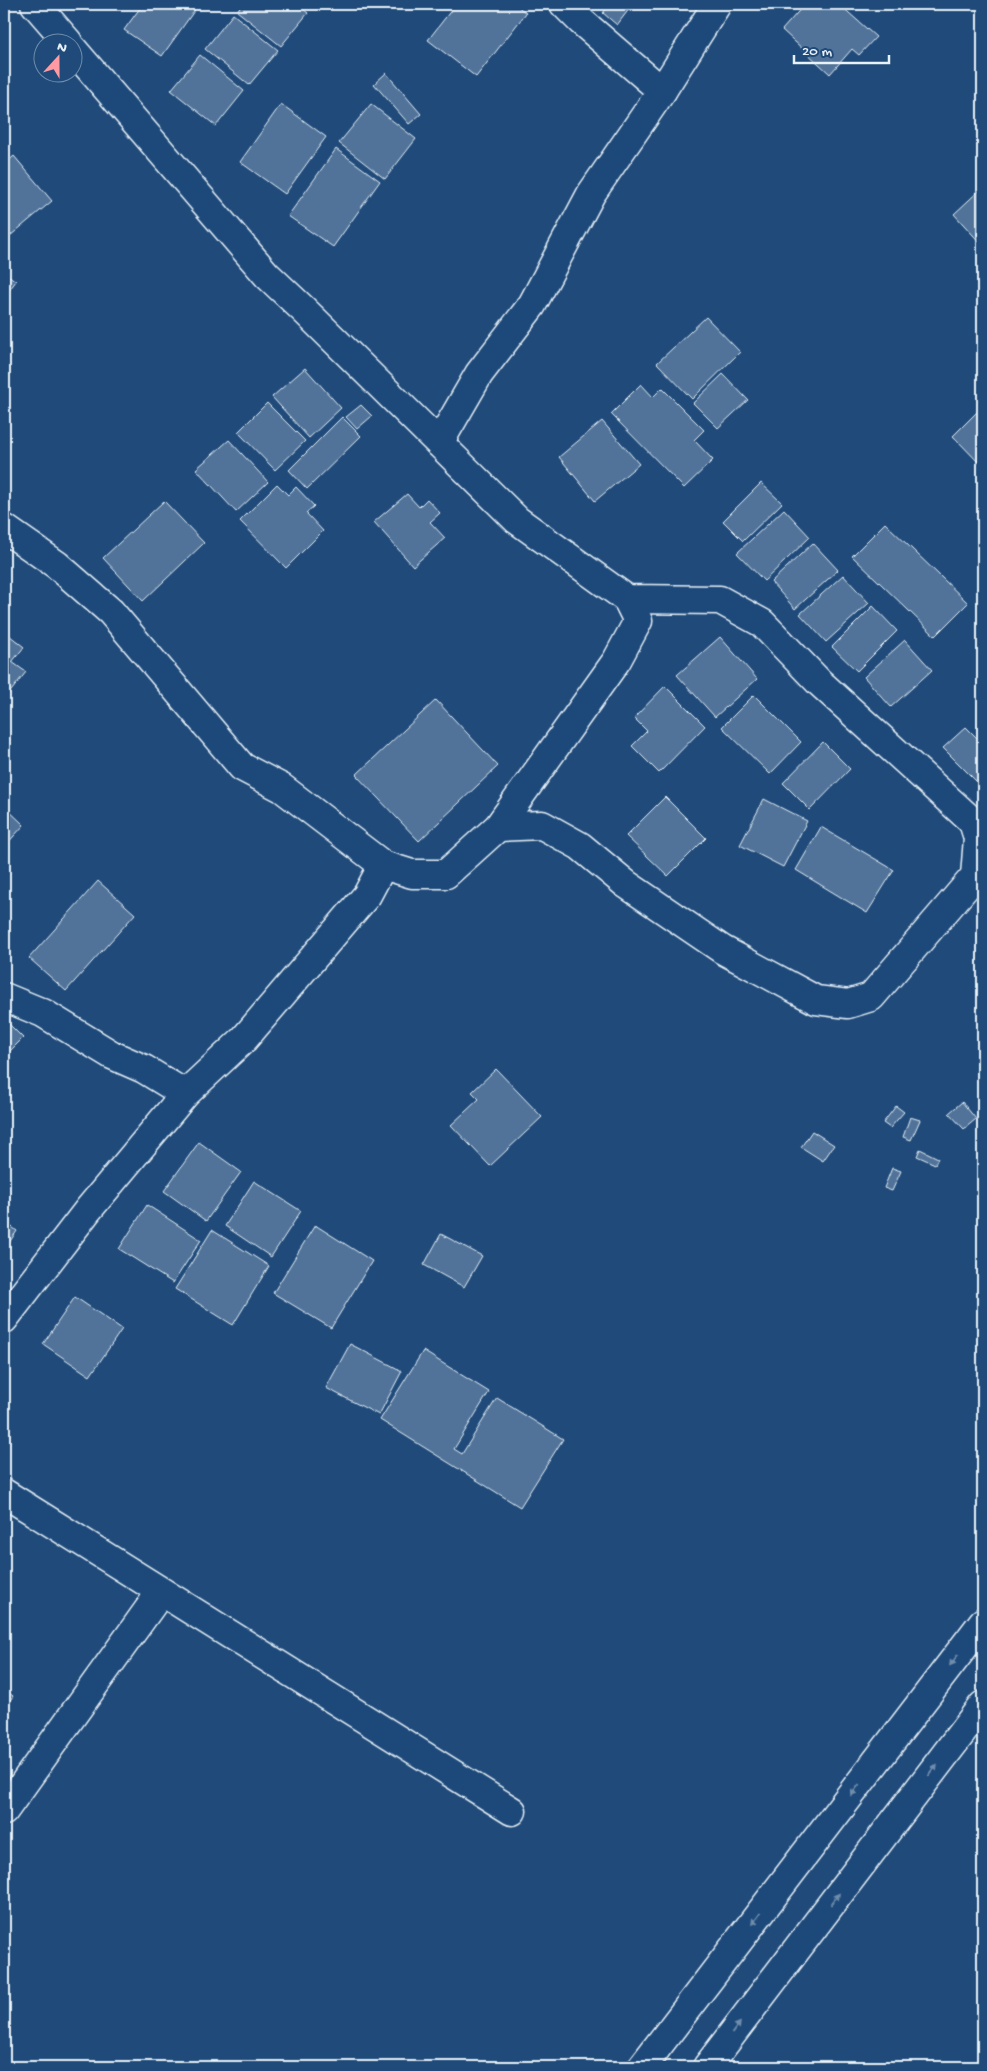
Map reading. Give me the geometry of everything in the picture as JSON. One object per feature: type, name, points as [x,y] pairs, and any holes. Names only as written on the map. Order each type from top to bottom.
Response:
[{"type":"main road","points":[[34,4],[59,32]]},
{"type":"main road","points":[[564,4],[582,22],[662,91]]},
{"type":"main road","points":[[439,443],[479,374],[532,305],[591,194],[662,91],[717,4]]},
{"type":"main road","points":[[4,528],[57,565],[110,612],[242,767],[282,788],[383,865],[412,874],[446,874],[498,827],[617,660],[638,621],[627,599],[517,520],[304,309],[267,275],[82,60]]},
{"type":"main road","points":[[498,827],[542,825],[580,846],[626,884],[723,950],[816,1000],[848,1004],[871,997],[975,876],[978,827],[819,682],[762,623],[720,600],[627,599]]},
{"type":"main road","points":[[4,1319],[88,1210],[184,1094],[244,1039],[367,895],[383,865]]},
{"type":"main road","points":[[4,997],[43,1013],[112,1055],[144,1069],[184,1094]]},
{"type":"main road","points":[[4,1493],[512,1811]]},
{"type":"main road","points":[[4,1811],[161,1592]]},
{"type":"main road","points":[[642,2067],[983,1622]]},
{"type":"main road","points":[[707,2067],[983,1704]]},
{"type":"building","points":[[143,4],[199,4],[162,56],[124,30]]},
{"type":"building","points":[[242,4],[297,4],[308,13],[281,46],[237,11]]},
{"type":"building","points":[[456,4],[515,4],[526,13],[476,77],[428,40]]},
{"type":"building","points":[[610,4],[633,4],[617,25],[603,13]]},
{"type":"building","points":[[805,4],[839,4],[876,37],[859,55],[852,49],[830,74],[782,30]]},
{"type":"building","points":[[233,14],[278,50],[249,85],[205,49]]},
{"type":"building","points":[[200,55],[244,91],[216,126],[171,90]]},
{"type":"building","points":[[386,73],[421,114],[409,124],[374,84]]},
{"type":"building","points":[[281,104],[326,137],[285,194],[240,162]]},
{"type":"building","points":[[371,104],[416,139],[385,179],[339,143]]},
{"type":"building","points":[[336,149],[380,181],[333,247],[288,216]]},
{"type":"building","points":[[14,156],[52,201],[10,236],[6,231],[4,233],[4,165]]},
{"type":"building","points":[[983,187],[983,246],[954,214]]},
{"type":"building","points":[[4,272],[16,281],[4,297]]},
{"type":"building","points":[[706,317],[740,352],[692,399],[657,363]]},
{"type":"building","points":[[305,368],[341,408],[309,438],[272,397]]},
{"type":"building","points":[[723,374],[748,400],[718,428],[693,403]]},
{"type":"building","points":[[641,384],[653,397],[662,388],[704,430],[694,440],[713,460],[684,488],[611,414]]},
{"type":"building","points":[[267,403],[305,441],[275,470],[238,432]]},
{"type":"building","points":[[361,405],[372,416],[357,429],[346,417]]},
{"type":"building","points":[[983,406],[983,467],[953,436]]},
{"type":"building","points":[[342,417],[361,436],[307,489],[289,470]]},
{"type":"building","points":[[602,421],[639,464],[595,501],[559,457]]},
{"type":"building","points":[[229,440],[268,482],[236,512],[196,469]]},
{"type":"building","points":[[761,483],[782,503],[743,541],[723,521]]},
{"type":"building","points":[[277,484],[288,495],[296,487],[314,506],[306,513],[323,531],[286,568],[240,521]]},
{"type":"building","points":[[407,494],[419,507],[427,499],[440,513],[430,522],[445,538],[413,566],[374,522]]},
{"type":"building","points":[[164,501],[204,543],[143,601],[103,558]]},
{"type":"building","points":[[784,509],[810,537],[764,581],[737,553]]},
{"type":"building","points":[[885,523],[968,603],[935,636],[852,556]]},
{"type":"building","points":[[813,543],[838,570],[795,609],[771,582]]},
{"type":"building","points":[[843,575],[869,603],[826,642],[800,614]]},
{"type":"building","points":[[873,606],[897,631],[857,671],[832,647]]},
{"type":"building","points":[[4,631],[24,647],[12,662],[26,672],[4,700]]},
{"type":"building","points":[[720,637],[757,679],[715,717],[677,675]]},
{"type":"building","points":[[905,640],[932,670],[891,707],[864,677]]},
{"type":"building","points":[[665,686],[705,726],[659,773],[632,746],[647,731],[634,718]]},
{"type":"building","points":[[754,695],[801,742],[770,774],[722,727]]},
{"type":"building","points":[[436,700],[498,766],[419,841],[356,775]]},
{"type":"building","points":[[966,727],[983,744],[983,774],[976,781],[943,748]]},
{"type":"building","points":[[823,742],[850,769],[810,810],[783,783]]},
{"type":"building","points":[[665,797],[706,838],[668,876],[626,836]]},
{"type":"building","points":[[764,799],[807,821],[783,867],[740,845]]},
{"type":"building","points":[[4,806],[24,825],[4,847]]},
{"type":"building","points":[[821,827],[894,870],[867,913],[796,870]]},
{"type":"building","points":[[98,881],[135,914],[66,991],[29,958]]},
{"type":"building","points":[[4,1019],[23,1038],[4,1057]]},
{"type":"building","points":[[496,1069],[542,1117],[490,1166],[451,1125],[479,1099],[472,1092]]},
{"type":"building","points":[[962,1102],[976,1119],[964,1129],[949,1113]]},
{"type":"building","points":[[896,1106],[904,1112],[890,1128],[883,1123]]},
{"type":"building","points":[[910,1117],[920,1120],[911,1140],[903,1137]]},
{"type":"building","points":[[812,1131],[834,1145],[823,1161],[801,1147]]},
{"type":"building","points":[[199,1142],[241,1172],[206,1221],[164,1191]]},
{"type":"building","points":[[920,1149],[938,1158],[935,1164],[917,1156]]},
{"type":"building","points":[[892,1168],[901,1171],[892,1191],[884,1188]]},
{"type":"building","points":[[254,1181],[301,1211],[271,1257],[225,1226]]},
{"type":"building","points":[[147,1205],[201,1240],[173,1283],[119,1249]]},
{"type":"building","points":[[4,1221],[17,1231],[4,1250]]},
{"type":"building","points":[[315,1225],[372,1261],[331,1328],[273,1293]]},
{"type":"building","points":[[212,1230],[269,1266],[233,1325],[175,1289]]},
{"type":"building","points":[[441,1234],[482,1256],[464,1287],[424,1265]]},
{"type":"building","points":[[75,1297],[122,1329],[90,1376],[43,1344]]},
{"type":"building","points":[[350,1344],[402,1371],[379,1415],[326,1388]]},
{"type":"building","points":[[423,1351],[489,1392],[454,1449],[462,1454],[497,1398],[563,1439],[520,1507],[380,1420]]},
{"type":"building","points":[[4,1689],[13,1696],[4,1709]]}]
